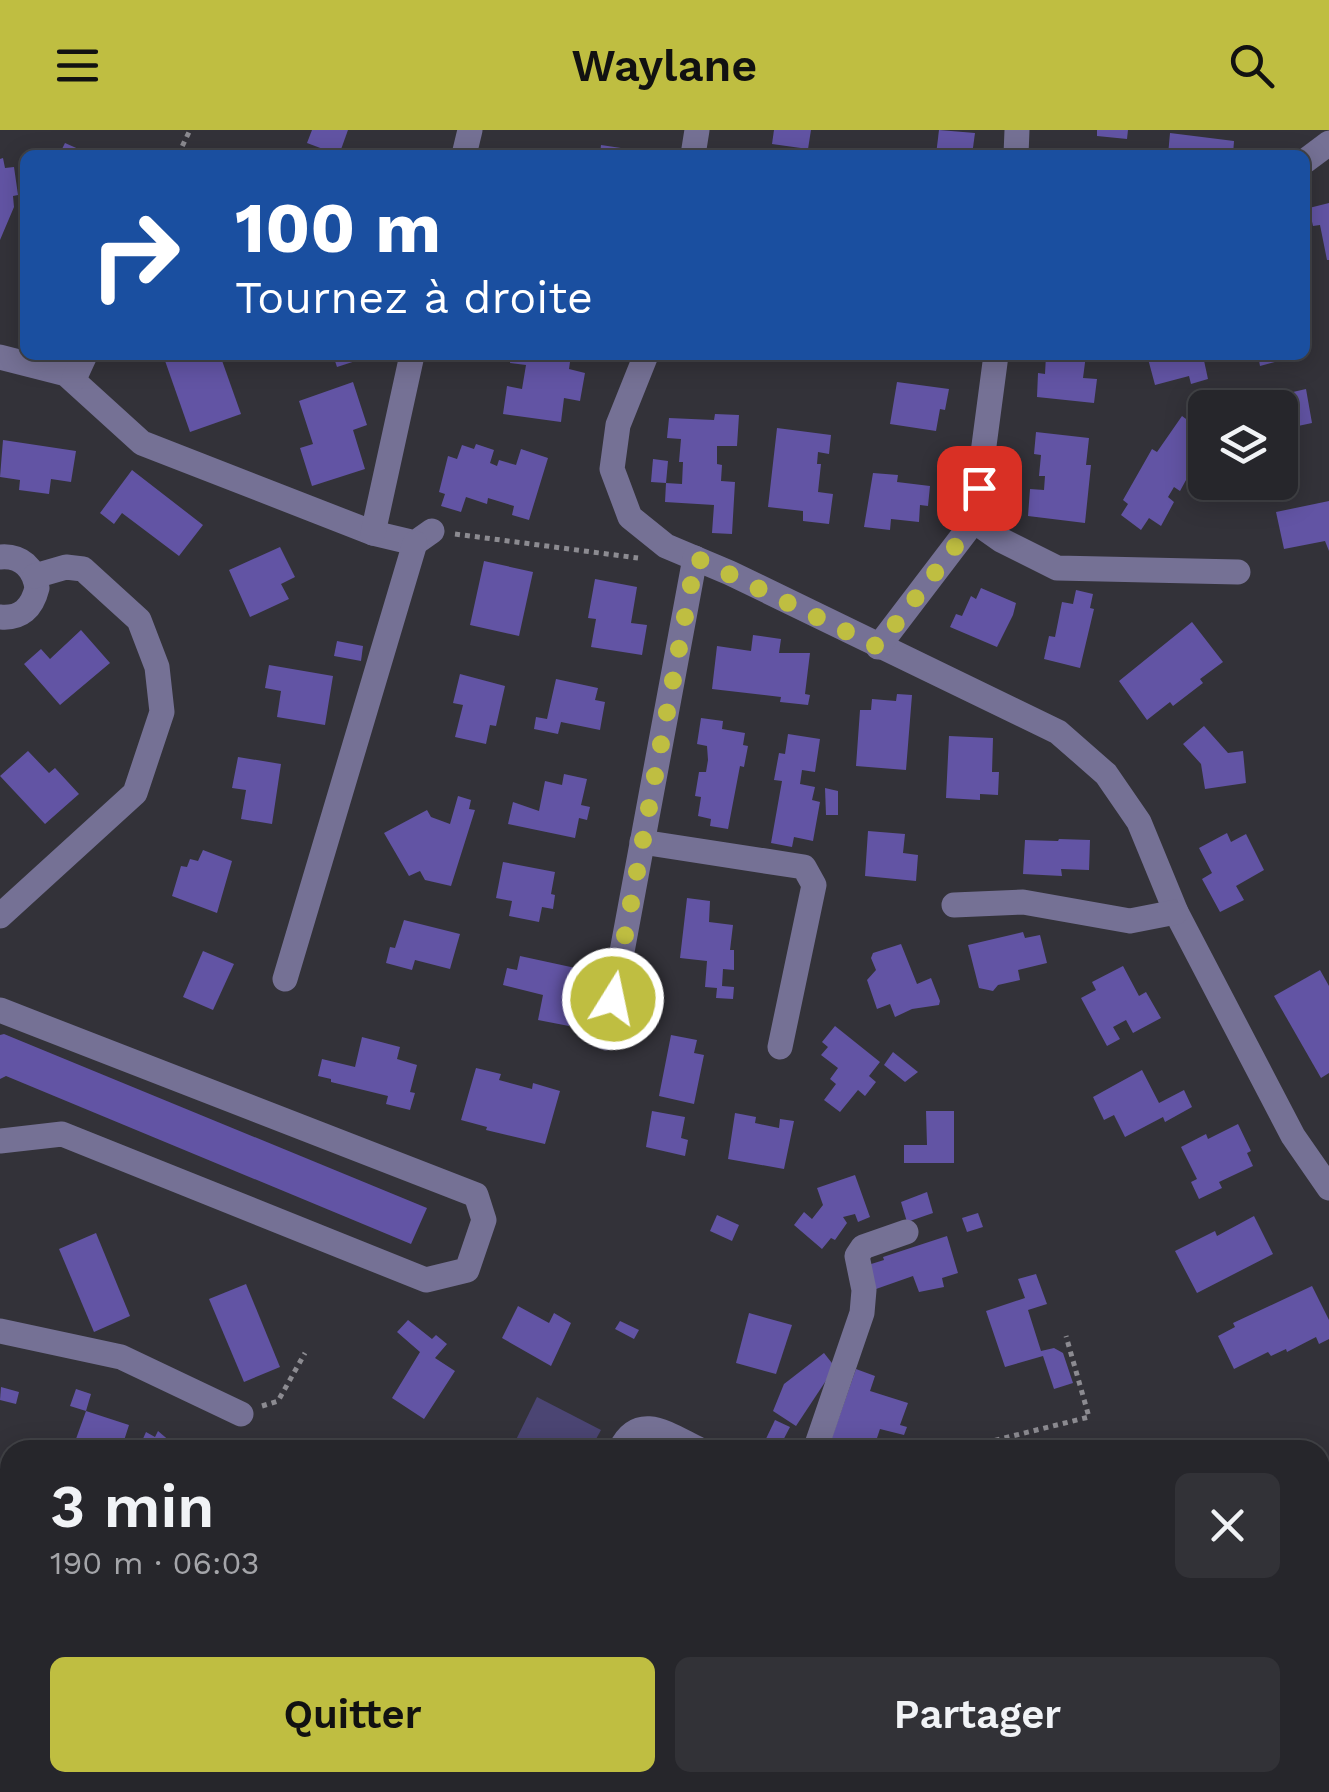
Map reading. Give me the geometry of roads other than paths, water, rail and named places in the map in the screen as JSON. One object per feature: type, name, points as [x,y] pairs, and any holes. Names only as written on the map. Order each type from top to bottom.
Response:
[{"type":"street","points":[[0,357],[65,375],[142,443],[374,532],[423,537],[285,979]]},
{"type":"street","points":[[65,375],[80,360]]},
{"type":"street","points":[[374,532],[411,360]]},
{"type":"street","points":[[644,360],[618,426],[612,468],[630,516],[666,546],[1058,732],[1106,774],[1139,822],[1176,912],[1293,1136],[1329,1188]]},
{"type":"street","points":[[878,647],[974,522],[995,360]]},
{"type":"street","points":[[974,522],[1000,540],[1057,568],[1238,572]]},
{"type":"street","points":[[0,557],[18,559],[35,576],[37,588],[27,610],[17,616],[0,617]]},
{"type":"street","points":[[606,1038],[696,558]]},
{"type":"street","points":[[0,916],[135,793],[162,712],[157,667],[139,620],[83,569],[66,567],[35,576]]},
{"type":"street","points":[[642,842],[804,867],[814,885],[780,1047]]},
{"type":"street","points":[[954,905],[1023,902],[1130,921],[1176,912]]},
{"type":"street","points":[[0,1010],[476,1195],[484,1220],[466,1270],[426,1280],[62,1134],[0,1142]]},
{"type":"street","points":[[818,1440],[862,1313],[864,1290],[857,1256],[862,1247],[906,1232]]},
{"type":"street","points":[[0,1331],[121,1357],[240,1414]]},
{"type":"street","points":[[625,1440],[640,1428],[654,1429],[678,1440]]}]
